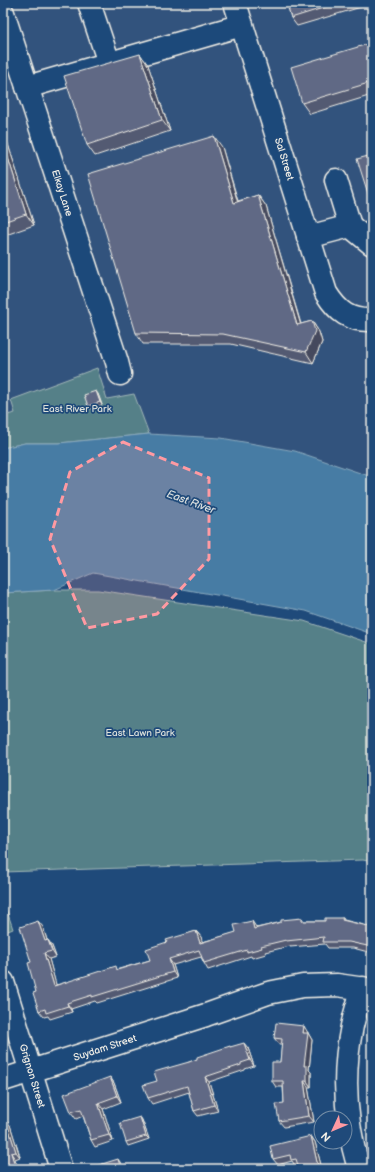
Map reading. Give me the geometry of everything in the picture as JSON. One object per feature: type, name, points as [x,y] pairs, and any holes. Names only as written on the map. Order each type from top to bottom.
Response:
[{"type":"street","points":[[90,3],[109,63]]},
{"type":"street","name":"Sal Street","points":[[235,3],[326,293],[334,306],[340,312],[351,318],[372,320]]},
{"type":"street","name":"Elkay Lane","points":[[3,13],[120,374]]},
{"type":"street","points":[[27,87],[242,25]]},
{"type":"street","points":[[336,180],[350,226],[372,244]]},
{"type":"street","points":[[308,237],[350,226]]},
{"type":"street","name":"Grignon Street","points":[[3,982],[61,1169]]},
{"type":"street","name":"Suydam Street","points":[[3,1080],[206,1015],[268,993],[303,986],[337,985],[368,989]]},
{"type":"street","points":[[359,1169],[353,1149],[348,1121],[346,1092],[347,1058],[352,1025],[368,989]]},
{"type":"highlighted area","points":[[123,442],[209,478],[209,559],[157,614],[87,628],[50,539],[70,472]]},
{"type":"shaded area","points":[[3,3],[372,3],[372,477],[295,451],[221,438],[149,434],[134,394],[107,399],[12,400],[15,413],[3,416]]},
{"type":"green space","name":"East River Park","points":[[97,368],[107,399],[134,394],[149,434],[59,443],[25,443],[3,448],[3,416],[15,413],[11,400]]},
{"type":"green space","name":"East Lawn Park","points":[[54,590],[98,590],[304,621],[372,644],[372,862],[363,860],[3,872],[3,593]]},
{"type":"green space","points":[[3,899],[13,929],[3,933]]},
{"type":"water","name":"East River","points":[[149,434],[221,438],[295,451],[372,477],[372,634],[306,611],[93,573],[54,590],[3,593],[3,448],[25,443],[59,443]]},
{"type":"building","points":[[287,3],[339,3],[291,18]]},
{"type":"building","points":[[368,44],[370,49],[372,48],[372,82],[302,103],[291,67]]},
{"type":"building","points":[[140,54],[162,120],[87,145],[64,76]]},
{"type":"building","points":[[214,136],[234,203],[258,195],[297,325],[312,321],[315,331],[306,352],[223,334],[136,333],[88,174]]},
{"type":"building","points":[[3,142],[26,214],[3,222]]},
{"type":"building","points":[[372,155],[372,206],[357,159]]},
{"type":"building","points":[[96,391],[100,402],[88,406],[84,395]]},
{"type":"building","points":[[302,918],[302,921],[325,921],[325,918],[343,918],[342,920],[372,927],[372,947],[349,942],[323,942],[324,937],[286,940],[261,946],[262,948],[247,952],[247,950],[204,963],[199,950],[169,959],[173,972],[92,997],[92,995],[67,1003],[68,1006],[46,1013],[45,1009],[39,1011],[33,993],[36,992],[28,963],[31,962],[20,927],[38,921],[45,941],[48,940],[52,951],[44,953],[54,986],[116,966],[117,970],[150,960],[146,949],[167,942],[166,940],[196,931],[200,943],[236,932],[234,925],[252,921],[254,929],[281,922],[281,920]]},
{"type":"building","points":[[276,1023],[304,1026],[303,1033],[308,1033],[304,1066],[307,1066],[307,1081],[304,1081],[309,1116],[279,1121],[276,1104],[284,1103],[283,1081],[272,1081],[272,1062],[280,1062],[282,1039],[274,1038]]},
{"type":"building","points":[[244,1043],[250,1060],[241,1063],[241,1065],[205,1077],[214,1105],[194,1111],[187,1086],[148,1098],[143,1085],[157,1081],[154,1072],[189,1062],[197,1059],[197,1057],[230,1046]]},
{"type":"building","points":[[110,1077],[117,1096],[98,1103],[109,1135],[91,1140],[81,1109],[71,1112],[64,1094]]},
{"type":"building","points":[[140,1117],[146,1136],[126,1142],[120,1123]]},
{"type":"building","points":[[6,1120],[16,1152],[11,1153],[16,1169],[3,1169],[3,1121]]},
{"type":"building","points":[[311,1136],[313,1150],[320,1169],[299,1169],[296,1159],[291,1160],[290,1155],[273,1159],[270,1146]]},
{"type":"building","points":[[118,1159],[121,1169],[97,1169],[96,1166]]}]
